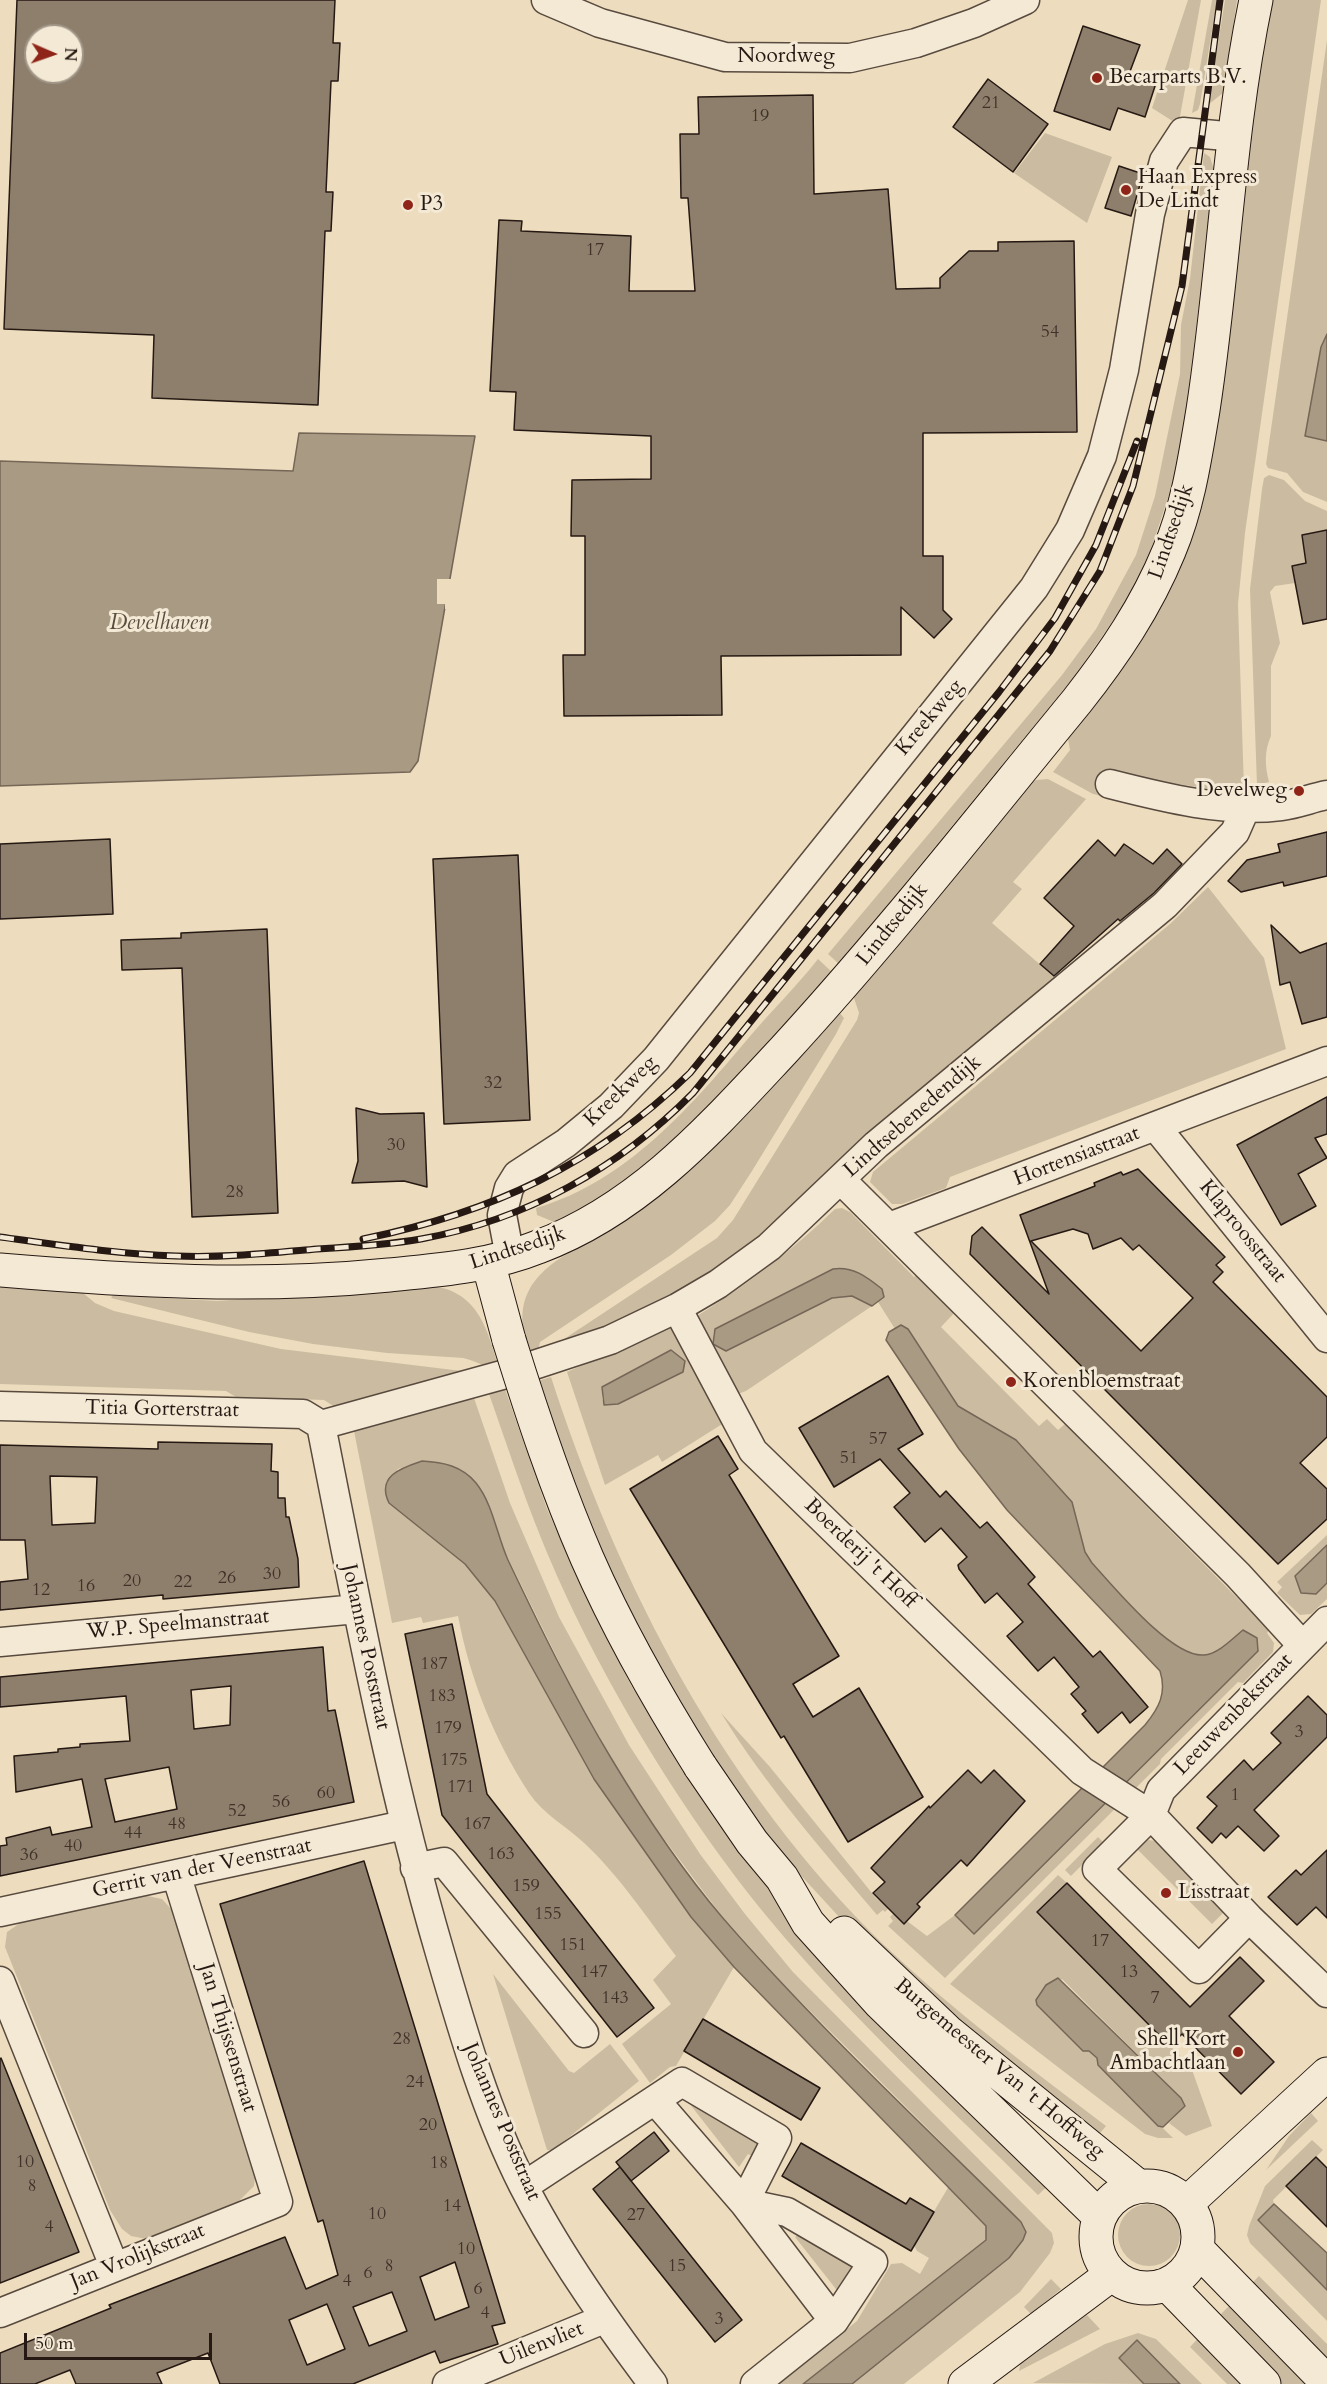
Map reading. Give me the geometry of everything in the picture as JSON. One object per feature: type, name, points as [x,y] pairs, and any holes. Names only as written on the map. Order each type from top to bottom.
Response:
[{"type":"main road","name":"Lindtsedijk","points":[[0,1270],[176,1283],[266,1284],[422,1272],[499,1260],[538,1248],[611,1211],[658,1176],[720,1119],[842,987],[1077,701],[1130,628],[1170,550],[1191,479],[1208,376],[1244,65],[1256,0]]},
{"type":"main road","name":"Burgemeester Van 't Hoffweg","points":[[499,1260],[509,1340],[545,1453],[588,1560],[641,1666],[700,1766],[752,1842],[782,1878],[947,2031],[1138,2187]]},
{"type":"main road","name":"Burgemeester Van 't Hoffweg","points":[[782,1878],[808,1923],[880,2003],[1100,2217]]},
{"type":"main road","points":[[1186,2204],[1327,2074]]},
{"type":"main road","points":[[1138,2187],[1156,2187],[1172,2193],[1186,2204],[1194,2217],[1198,2233],[1197,2249],[1191,2264],[1180,2276],[1167,2284],[1153,2288],[1138,2288],[1124,2283],[1112,2274],[1100,2257],[1095,2237],[1100,2217],[1109,2203],[1122,2192],[1138,2187]]},
{"type":"main road","points":[[1197,2249],[1327,2382]]},
{"type":"main road","points":[[965,2384],[1112,2274]]},
{"type":"main road","points":[[1167,2284],[1264,2384]]},
{"type":"street","name":"Noordweg","points":[[546,0],[600,23],[724,57],[839,58],[850,58],[916,43],[974,23],[1025,0]]},
{"type":"street","name":"Kreekweg","points":[[499,1260],[502,1215],[508,1188],[517,1175],[566,1143],[611,1106],[656,1059],[1034,588],[1070,530],[1101,456],[1124,370],[1150,214],[1164,161],[1183,132],[1236,137]]},
{"type":"street","points":[[1110,784],[1169,799],[1246,807],[1282,806],[1327,795]]},
{"type":"street","name":"Lindtsebenedendijk","points":[[534,1365],[610,1340],[677,1308],[718,1284],[769,1247],[876,1145],[1165,905],[1235,832],[1246,807]]},
{"type":"street","name":"Hortensiastraat","points":[[889,1227],[1327,1061]]},
{"type":"street","name":"Klaproosstraat","points":[[1156,1127],[1327,1338]]},
{"type":"street","points":[[841,1180],[1238,1575],[1302,1645]]},
{"type":"street","name":"Boerderij 't Hoff","points":[[677,1308],[753,1451],[1082,1771],[1151,1815]]},
{"type":"street","points":[[321,1425],[502,1375]]},
{"type":"street","name":"Titia Gorterstraat","points":[[0,1406],[303,1414],[321,1425]]},
{"type":"street","name":"Johannes Poststraat","points":[[321,1425],[357,1609],[404,1825],[470,2055],[524,2186],[604,2319],[653,2384]]},
{"type":"street","name":"W.P. Speelmanstraat","points":[[0,1642],[357,1609]]},
{"type":"street","name":"Leeuwenbekstraat","points":[[1151,1815],[1161,1790],[1327,1621]]},
{"type":"street","points":[[1249,1918],[1198,1969],[1097,1869],[1151,1815],[1249,1918],[1322,1977]]},
{"type":"street","name":"Gerrit van der Veenstraat","points":[[0,1912],[404,1825]]},
{"type":"street","points":[[415,1868],[444,1862],[584,2033]]},
{"type":"street","name":"Jan Thijssenstraat","points":[[176,1874],[278,2202]]},
{"type":"street","points":[[0,1981],[114,2266]]},
{"type":"street","points":[[524,2186],[682,2082],[777,2138],[744,2204]]},
{"type":"street","points":[[655,2100],[744,2204],[834,2321]]},
{"type":"street","name":"Jan Vrolijkstraat","points":[[0,2313],[278,2202]]},
{"type":"street","points":[[744,2204],[787,2212],[873,2262],[834,2321],[755,2384]]},
{"type":"street","name":"Uilenvliet","points":[[447,2384],[604,2319]]},
{"type":"shaded area","points":[[1188,0],[1201,0],[1179,122],[1174,122],[1152,108]]},
{"type":"shaded area","points":[[1212,0],[1217,0],[1200,104],[1198,110],[1192,113]]},
{"type":"shaded area","points":[[1225,0],[1237,0],[1224,92],[1208,105]]},
{"type":"shaded area","points":[[1270,0],[1321,0],[1245,533],[1238,604],[1244,789],[1218,790],[1143,779],[1106,797],[1093,794],[1053,772],[1070,750],[1068,739],[1072,730],[1196,521],[1209,471],[1256,80]]},
{"type":"shaded area","points":[[1327,40],[1327,334],[1321,348],[1305,436],[1327,441],[1327,502],[1303,492],[1287,473],[1268,468],[1266,464]]},
{"type":"shaded area","points":[[1045,133],[1112,157],[1087,223],[1014,173]]},
{"type":"shaded area","points":[[1204,153],[1210,157],[1215,173],[1185,423],[1173,483],[1151,549],[1130,596],[1074,677],[839,964],[828,954],[1062,675],[1096,629],[1136,555],[1155,496],[1180,374],[1181,325],[1190,279]]},
{"type":"shaded area","points":[[1269,475],[1284,480],[1305,501],[1327,511],[1327,530],[1302,535],[1306,562],[1291,566],[1295,583],[1275,586],[1270,592],[1280,643],[1271,666],[1271,736],[1266,759],[1269,782],[1257,785],[1250,589],[1262,489],[1264,478]]},
{"type":"shaded area","points":[[1048,779],[1086,799],[1013,882],[1022,889],[992,923],[1058,980],[774,1231],[638,1320],[558,1343],[717,1238],[733,1220],[857,1020],[859,1013],[853,995],[1027,786],[1036,780]]},
{"type":"shaded area","points":[[1208,887],[1264,958],[1286,1049],[950,1177],[946,1188],[902,1204],[892,1204],[870,1182],[873,1172],[1170,924]]},
{"type":"shaded area","points":[[818,959],[832,972],[740,1077],[668,1147],[631,1177],[593,1203],[554,1222],[537,1215],[536,1208],[569,1196],[600,1180],[656,1138],[706,1087]]},
{"type":"shaded area","points":[[839,1012],[844,1018],[836,1034],[730,1205],[715,1221],[671,1255],[540,1342],[537,1356],[529,1347],[524,1336],[523,1311],[526,1296],[542,1273],[566,1254],[593,1239]]},
{"type":"shaded area","points":[[842,1208],[850,1212],[914,1277],[919,1273],[957,1310],[941,1327],[1039,1426],[1047,1419],[1058,1430],[1065,1424],[1269,1630],[1267,1633],[1274,1643],[1273,1652],[1243,1683],[1238,1682],[1161,1759],[1160,1764],[945,1978],[888,1926],[893,1921],[890,1917],[895,1912],[927,1936],[955,1915],[974,1934],[1257,1651],[1257,1638],[1243,1630],[1225,1646],[1204,1655],[1191,1653],[1160,1634],[1092,1563],[1085,1552],[1072,1502],[1016,1440],[958,1406],[908,1329],[901,1325],[895,1329],[878,1302],[884,1297],[868,1278],[714,1332],[713,1344],[726,1351],[832,1298],[852,1296],[872,1306],[746,1391],[735,1395],[694,1318],[768,1267],[835,1209]]},
{"type":"shaded area","points":[[0,1283],[82,1292],[95,1303],[114,1311],[281,1349],[470,1372],[338,1409],[324,1400],[236,1397],[226,1391],[0,1384]]},
{"type":"shaded area","points":[[430,1286],[446,1289],[459,1295],[470,1304],[485,1327],[499,1369],[463,1358],[387,1353],[313,1344],[249,1332],[111,1298],[113,1295],[217,1301]]},
{"type":"shaded area","points":[[674,1324],[727,1421],[662,1462],[658,1455],[605,1485],[567,1372]],"holes":[[[683,1372],[618,1404],[602,1400],[602,1387]]]},
{"type":"shaded area","points":[[551,1377],[578,1455],[609,1532],[644,1608],[683,1681],[726,1752],[774,1820],[827,1884],[884,1945],[910,1969],[992,2039],[1106,2126],[1096,2138],[841,1919],[772,1844],[719,1770],[629,1612],[581,1503],[538,1381]]},
{"type":"shaded area","points":[[505,1389],[547,1509],[588,1601],[631,1685],[686,1773],[1053,2181],[1038,2195],[900,2060],[800,1956],[736,1877],[672,1785],[642,1737],[586,1637],[541,1538],[489,1394]]},
{"type":"shaded area","points":[[474,1398],[510,1503],[559,1617],[629,1745],[700,1854],[793,1972],[1052,2233],[1054,2243],[1050,2253],[1020,2292],[904,2384],[852,2384],[1015,2252],[1021,2222],[787,1988],[721,1915],[658,1831],[611,1759],[571,1686],[502,1546],[485,1497],[422,1461],[398,1469],[386,1482],[386,1497],[465,1564],[495,1601],[594,1779],[691,1917],[734,1967],[676,2066],[670,2067],[650,2083],[622,2044],[671,2004],[653,1980],[676,1956],[609,1868],[583,1842],[548,1814],[529,1793],[494,1730],[485,1708],[469,1663],[458,1616],[423,1623],[421,1617],[392,1623],[354,1431]]},
{"type":"shaded area","points":[[1327,1535],[1327,1545],[1295,1576],[1316,1594],[1327,1583],[1327,1599],[1311,1614],[1300,1615],[1277,1593],[1282,1587],[1277,1582]]},
{"type":"shaded area","points":[[721,1713],[770,1767],[876,1898],[889,1908],[885,1912],[883,1910],[877,1915],[815,1842],[738,1740]]},
{"type":"shaded area","points":[[1098,1837],[1104,1843],[1071,1876],[1065,1870]]},
{"type":"shaded area","points":[[1148,1840],[1156,1841],[1225,1911],[1212,1924],[1137,1849]]},
{"type":"shaded area","points":[[1058,1875],[1067,1883],[1037,1912],[1191,2067],[1212,2126],[1186,2136],[1169,2123],[1185,2106],[1181,2098],[1062,1979],[1037,2005],[1083,2051],[1089,2051],[1097,2058],[1098,2065],[1173,2138],[1158,2138],[1145,2134],[950,1984]]},
{"type":"shaded area","points":[[143,1895],[162,1899],[172,1910],[256,2169],[254,2186],[235,2205],[152,2240],[131,2236],[122,2229],[110,2210],[5,1947],[7,1932],[20,1923]]},
{"type":"shaded area","points":[[493,1974],[569,2071],[574,2073],[610,2044],[639,2081],[553,2150],[547,2150]]},
{"type":"shaded area","points":[[693,2101],[756,2138],[758,2149],[754,2157],[748,2154],[739,2167],[689,2103]]},
{"type":"shaded area","points":[[1311,2113],[1318,2121],[1266,2170],[1289,2136]]},
{"type":"shaded area","points":[[1312,2140],[1323,2150],[1273,2200],[1274,2204],[1259,2220],[1327,2290],[1327,2321],[1250,2243],[1247,2235],[1265,2186]]},
{"type":"shaded area","points":[[949,2186],[986,2226],[986,2240],[803,2384],[779,2384],[857,2321],[891,2264],[902,2263],[920,2274],[929,2258],[917,2251],[914,2245]]},
{"type":"shaded area","points":[[1143,2204],[1155,2204],[1171,2213],[1178,2223],[1180,2235],[1178,2247],[1171,2257],[1155,2266],[1143,2266],[1132,2261],[1123,2252],[1118,2241],[1118,2229],[1123,2218],[1132,2209]]},
{"type":"shaded area","points":[[803,2231],[852,2260],[856,2270],[843,2298],[795,2237]]},
{"type":"shaded area","points":[[1259,2276],[1327,2344],[1327,2370],[1246,2289]]},
{"type":"shaded area","points":[[1051,2279],[1061,2289],[1031,2314],[1024,2307]]},
{"type":"shaded area","points":[[1236,2299],[1318,2384],[1275,2384],[1212,2323]]},
{"type":"shaded area","points":[[1087,2315],[1100,2329],[1019,2371],[1021,2358]]},
{"type":"shaded area","points":[[1138,2333],[1156,2339],[1202,2384],[1180,2384],[1137,2340],[1119,2358],[1144,2384],[1033,2383],[1105,2344]]},
{"type":"shaded area","points":[[1202,2334],[1252,2384],[1227,2384],[1190,2347]]},
{"type":"water","points":[[1327,334],[1327,441],[1305,436],[1321,347]]},
{"type":"water","name":"Develhaven","points":[[299,433],[475,436],[418,761],[410,772],[0,786],[0,461],[293,471]]},
{"type":"water","points":[[833,1269],[847,1269],[859,1273],[882,1289],[884,1297],[872,1306],[852,1296],[832,1298],[726,1351],[713,1344],[715,1329]]},
{"type":"water","points":[[901,1325],[908,1329],[958,1406],[1016,1440],[1072,1502],[1085,1552],[1092,1563],[1160,1634],[1191,1653],[1204,1655],[1220,1649],[1243,1630],[1257,1638],[1258,1651],[974,1934],[955,1915],[1145,1725],[1160,1700],[1163,1686],[1160,1671],[1007,1510],[959,1449],[886,1340],[889,1332]]},
{"type":"water","points":[[671,1350],[685,1361],[683,1372],[618,1404],[604,1405],[602,1387]]},
{"type":"water","points":[[422,1461],[437,1462],[458,1469],[471,1477],[482,1491],[508,1560],[583,1710],[650,1820],[707,1899],[794,1996],[1021,2222],[1026,2232],[1023,2240],[1009,2258],[852,2384],[803,2384],[986,2240],[986,2226],[734,1967],[691,1917],[594,1779],[495,1601],[465,1564],[389,1503],[386,1494],[388,1480],[399,1470]]},
{"type":"water","points":[[1327,1545],[1327,1583],[1316,1594],[1301,1593],[1295,1576]]},
{"type":"water","points":[[1058,1978],[1181,2098],[1185,2106],[1163,2127],[1158,2126],[1098,2065],[1097,2058],[1089,2051],[1083,2051],[1037,2005],[1036,2000],[1046,1985]]},
{"type":"water","points":[[1274,2204],[1327,2253],[1327,2290],[1258,2220]]},
{"type":"water","points":[[1137,2340],[1180,2384],[1144,2384],[1119,2358]]},
{"type":"pier","points":[[437,579],[455,579],[450,609],[445,609],[445,604],[437,604]]},
{"type":"building","points":[[17,0],[335,0],[333,43],[340,43],[338,81],[331,81],[326,192],[333,192],[331,231],[325,231],[318,405],[152,398],[154,335],[4,329]]},
{"type":"building","name":"Becarparts B.V.","points":[[1083,26],[1140,45],[1129,74],[1156,83],[1145,117],[1118,108],[1110,130],[1054,111]]},
{"type":"building","points":[[988,79],[1048,124],[1013,172],[953,127]]},
{"type":"building","points":[[813,95],[814,194],[888,189],[896,289],[940,288],[940,278],[969,251],[998,251],[998,242],[1074,241],[1077,432],[923,433],[923,556],[943,556],[943,610],[952,619],[934,638],[901,607],[901,655],[721,656],[722,715],[564,716],[563,655],[585,655],[585,536],[571,536],[572,480],[651,479],[651,436],[514,430],[516,392],[490,391],[499,220],[522,221],[521,231],[631,236],[629,291],[695,291],[688,198],[681,198],[680,134],[699,134],[698,97]]},
{"type":"building","points":[[1119,166],[1143,174],[1131,216],[1105,208]]},
{"type":"building","points":[[1327,530],[1327,619],[1303,624],[1292,566],[1306,563],[1302,535]]},
{"type":"building","points":[[1327,832],[1327,876],[1284,886],[1283,882],[1241,892],[1228,881],[1247,860],[1280,852],[1278,844]]},
{"type":"building","points":[[110,839],[113,914],[0,919],[0,844]]},
{"type":"building","points":[[1098,840],[1115,856],[1124,844],[1153,864],[1167,849],[1182,864],[1154,893],[1120,921],[1118,919],[1054,976],[1040,964],[1074,926],[1044,898]]},
{"type":"building","points":[[518,855],[530,1120],[444,1124],[433,859]]},
{"type":"building","points":[[1271,925],[1300,953],[1327,943],[1327,1017],[1302,1024],[1290,982],[1280,985]]},
{"type":"building","points":[[267,929],[278,1213],[192,1217],[182,968],[122,970],[121,940],[181,938],[181,933]]},
{"type":"building","points":[[1327,1097],[1327,1134],[1315,1138],[1327,1158],[1298,1174],[1316,1206],[1281,1225],[1237,1145]]},
{"type":"building","points":[[356,1108],[380,1114],[424,1113],[427,1187],[404,1181],[352,1183],[358,1161]]},
{"type":"building","points":[[1138,1169],[1225,1257],[1216,1265],[1223,1272],[1213,1282],[1327,1397],[1327,1437],[1300,1463],[1327,1489],[1327,1519],[1278,1564],[970,1254],[972,1236],[982,1227],[1049,1294],[1020,1215],[1095,1186],[1094,1183],[1121,1172],[1123,1175]],"holes":[[[1073,1229],[1088,1234],[1093,1249],[1121,1238],[1133,1250],[1139,1245],[1193,1298],[1141,1351],[1031,1241]]]},
{"type":"building","points":[[888,1376],[923,1434],[898,1449],[940,1497],[946,1491],[980,1528],[987,1522],[1035,1577],[1028,1584],[1093,1657],[1100,1651],[1148,1707],[1130,1723],[1122,1712],[1098,1733],[1082,1714],[1086,1711],[1071,1694],[1079,1687],[1054,1657],[1038,1671],[1007,1636],[1023,1622],[997,1593],[985,1603],[959,1569],[958,1565],[967,1557],[941,1528],[925,1542],[894,1507],[910,1493],[880,1459],[834,1487],[799,1428]]},
{"type":"building","points":[[718,1436],[738,1469],[729,1475],[839,1656],[793,1684],[813,1717],[859,1688],[923,1797],[848,1842],[784,1736],[781,1738],[630,1489]]},
{"type":"building","points":[[158,1442],[272,1444],[271,1471],[278,1472],[278,1498],[285,1498],[286,1517],[289,1517],[298,1559],[299,1587],[163,1599],[163,1595],[0,1610],[0,1582],[28,1579],[25,1540],[0,1540],[0,1445],[158,1449]],"holes":[[[50,1476],[97,1477],[95,1523],[52,1525]]]},
{"type":"building","points":[[452,1624],[487,1794],[654,2008],[617,2037],[442,1815],[405,1634]]},
{"type":"building","points":[[323,1647],[328,1711],[335,1710],[354,1802],[0,1876],[0,1846],[7,1845],[6,1838],[50,1827],[52,1835],[92,1827],[82,1779],[16,1792],[14,1756],[58,1752],[58,1749],[80,1747],[80,1744],[130,1741],[126,1696],[0,1707],[0,1677]],"holes":[[[231,1686],[230,1725],[194,1729],[191,1690]],[[169,1767],[177,1809],[115,1822],[105,1779]]]},
{"type":"building","points":[[1308,1696],[1327,1715],[1327,1737],[1254,1810],[1279,1836],[1264,1851],[1238,1826],[1226,1838],[1221,1833],[1212,1843],[1197,1828],[1217,1806],[1207,1797],[1244,1760],[1253,1770],[1281,1743],[1271,1733]]},
{"type":"building","points":[[968,1770],[981,1783],[994,1770],[1025,1801],[967,1866],[961,1860],[917,1904],[920,1907],[904,1924],[873,1893],[885,1882],[871,1868],[929,1806],[930,1808]]},
{"type":"building","points":[[1327,1850],[1327,1918],[1316,1907],[1297,1925],[1268,1897],[1296,1870],[1301,1875]]},
{"type":"building","points":[[364,1861],[505,2323],[492,2326],[498,2344],[440,2363],[435,2351],[353,2384],[220,2384],[208,2353],[157,2373],[162,2384],[76,2384],[70,2370],[35,2384],[0,2384],[0,2353],[111,2308],[109,2305],[285,2237],[306,2289],[338,2275],[323,2220],[318,2222],[220,1904]],"holes":[[[455,2262],[469,2307],[435,2320],[420,2277]],[[392,2292],[407,2331],[369,2346],[353,2307]],[[327,2304],[345,2349],[307,2365],[289,2320]]]},
{"type":"building","points":[[1067,1883],[1190,2007],[1240,1957],[1264,1981],[1229,2016],[1274,2062],[1241,2094],[1182,2034],[1170,2046],[1037,1912]]},
{"type":"building","points":[[703,2019],[820,2088],[801,2120],[684,2051]]},
{"type":"building","points":[[0,2059],[79,2252],[0,2283]]},
{"type":"building","points":[[654,2132],[669,2151],[631,2181],[616,2162]]},
{"type":"building","points":[[801,2143],[906,2204],[910,2198],[934,2212],[911,2251],[782,2176]]},
{"type":"building","points":[[1316,2157],[1327,2168],[1327,2227],[1286,2186]]},
{"type":"building","points":[[620,2167],[742,2320],[715,2342],[593,2189]]},
{"type":"railway","points":[[0,1237],[110,1251],[194,1256],[246,1255],[356,1247],[421,1239],[497,1219],[569,1187],[634,1145],[693,1093],[1050,651],[1100,571],[1133,486],[1182,286],[1220,0]]},
{"type":"railway","points":[[363,1239],[455,1215],[539,1181],[579,1159],[617,1134],[690,1073],[999,692],[1055,618],[1096,545],[1137,441]]},
{"type":"place","name":"Becarparts B.V.","points":[[1097,78]]},
{"type":"place","name":"Haan Express De Lindt","points":[[1126,190]]},
{"type":"place","name":"P3","points":[[408,205]]},
{"type":"place","name":"Develweg","points":[[1299,791]]},
{"type":"place","name":"Korenbloemstraat","points":[[1011,1382]]},
{"type":"place","name":"Lisstraat","points":[[1166,1893]]},
{"type":"place","name":"Shell Kort Ambachtlaan","points":[[1238,2052]]}]
